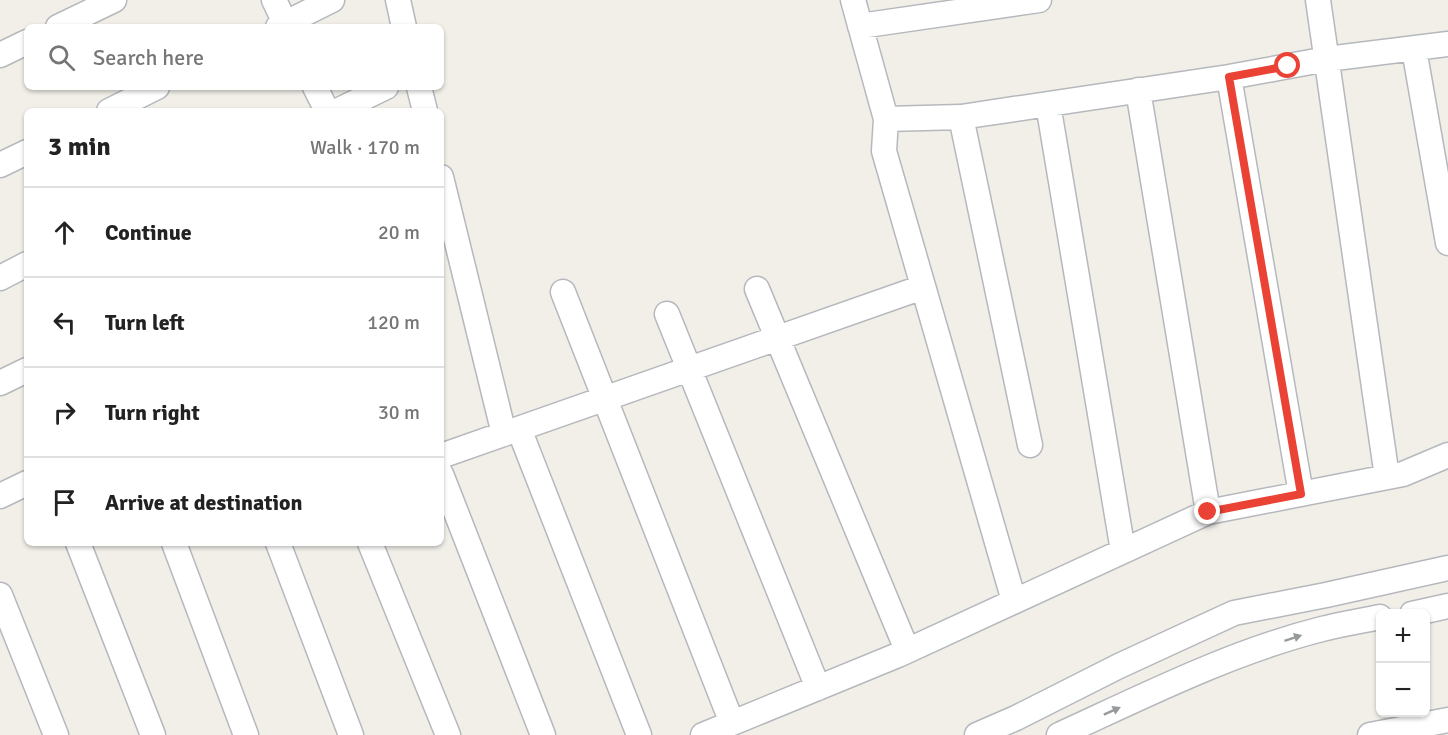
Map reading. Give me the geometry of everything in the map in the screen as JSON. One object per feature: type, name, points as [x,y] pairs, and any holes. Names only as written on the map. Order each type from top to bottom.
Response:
[{"type":"street","points":[[64,24],[114,0]]},
{"type":"street","points":[[274,0],[282,24]]},
{"type":"street","points":[[287,24],[332,0]]},
{"type":"street","points":[[398,0],[403,24]]},
{"type":"street","points":[[853,0],[886,119],[884,151],[1014,601]]},
{"type":"street","points":[[860,26],[1039,0]]},
{"type":"street","points":[[1318,0],[1388,477]]},
{"type":"street","points":[[0,55],[24,43]]},
{"type":"street","points":[[886,119],[961,117],[1229,77],[1327,59],[1448,44]]},
{"type":"street","points":[[1414,49],[1448,243]]},
{"type":"street","points":[[1229,77],[1301,494]]},
{"type":"street","points":[[115,108],[151,90]]},
{"type":"street","points":[[316,90],[326,108]]},
{"type":"street","points":[[343,108],[380,90]]},
{"type":"street","points":[[420,90],[424,108]]},
{"type":"street","points":[[1138,90],[1208,512]]},
{"type":"street","points":[[1048,104],[1123,551]]},
{"type":"street","points":[[961,117],[1030,445]]},
{"type":"street","points":[[0,165],[24,153]]},
{"type":"street","points":[[444,188],[512,431],[639,735]]},
{"type":"street","points":[[0,278],[24,266]]},
{"type":"street","points":[[444,455],[924,286]]},
{"type":"street","points":[[757,289],[907,650]]},
{"type":"street","points":[[563,292],[732,723]]},
{"type":"street","points":[[667,314],[818,688]]},
{"type":"street","points":[[0,383],[24,371]]},
{"type":"street","points":[[703,735],[907,650],[1208,512],[1403,474],[1448,455]]},
{"type":"street","points":[[444,482],[543,735]]},
{"type":"street","points":[[0,496],[24,484]]},
{"type":"street","points":[[79,546],[153,735]]},
{"type":"street","points":[[175,546],[246,735]]},
{"type":"street","points":[[279,546],[351,735]]},
{"type":"street","points":[[371,546],[448,735]]},
{"type":"street","points":[[977,735],[1234,613],[1448,568]]},
{"type":"street","points":[[0,595],[56,735]]},
{"type":"street","points":[[1430,610],[1448,606]]},
{"type":"street","points":[[1059,735],[1203,671],[1270,645],[1321,629],[1376,618]]},
{"type":"street","points":[[1371,735],[1404,732],[1448,720]]},
{"type":"route","points":[[1208,512],[1301,494],[1229,77],[1288,66]]}]
